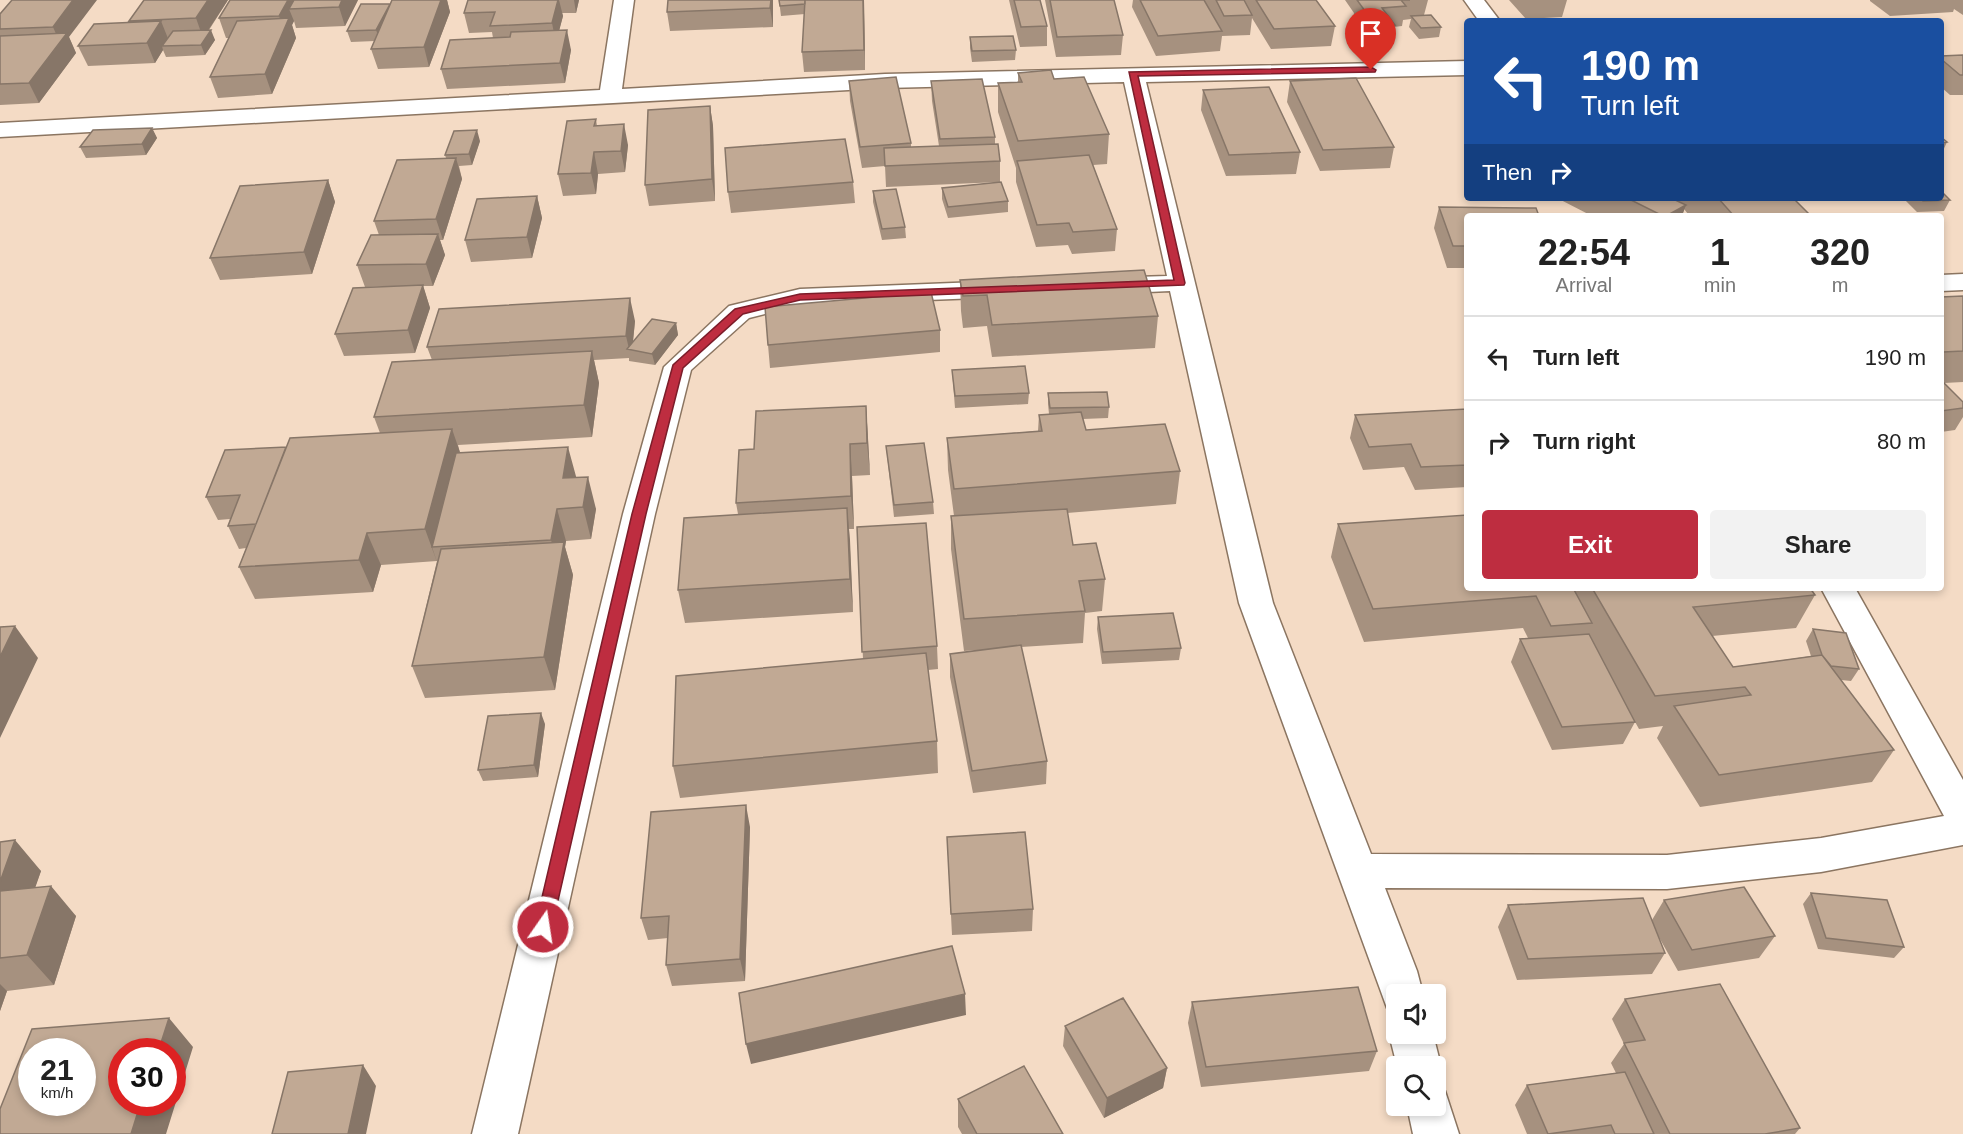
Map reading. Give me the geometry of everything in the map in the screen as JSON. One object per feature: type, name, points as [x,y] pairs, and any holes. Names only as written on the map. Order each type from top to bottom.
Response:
[{"type":"street","points":[[610,95],[624,0]]},
{"type":"street","points":[[1474,0],[1488,18]]},
{"type":"street","points":[[0,130],[885,81],[1464,68]]},
{"type":"street","points":[[1132,74],[1256,603],[1359,871],[1399,984]]},
{"type":"street","points":[[1944,283],[1963,282]]},
{"type":"street","points":[[1073,287],[1180,283]]},
{"type":"street","points":[[495,1134],[639,514],[678,367],[739,312],[800,297],[1037,288]]},
{"type":"street","points":[[1840,591],[1963,815]]},
{"type":"street","points":[[1359,871],[1667,872],[1821,855],[1963,829]]},
{"type":"street","points":[[1432,1116],[1436,1134]]},
{"type":"building","points":[[12,0],[73,0],[53,27],[0,29],[0,14]]},
{"type":"building","points":[[144,0],[208,0],[196,18],[129,21]]},
{"type":"building","points":[[230,0],[288,0],[279,16],[219,18]]},
{"type":"building","points":[[294,0],[342,0],[339,7],[289,9]]},
{"type":"building","points":[[392,0],[441,0],[424,47],[371,49]]},
{"type":"building","points":[[468,0],[558,0],[552,23],[490,26],[495,12],[464,13]]},
{"type":"building","points":[[668,0],[771,0],[770,8],[667,12]]},
{"type":"building","points":[[779,0],[805,0],[805,4],[780,6]]},
{"type":"building","points":[[805,0],[863,0],[864,50],[802,52]]},
{"type":"building","points":[[1014,0],[1040,0],[1047,26],[1021,27]]},
{"type":"building","points":[[1050,0],[1114,0],[1123,35],[1057,37]]},
{"type":"building","points":[[1140,0],[1204,0],[1222,31],[1158,36]]},
{"type":"building","points":[[1216,0],[1244,0],[1252,15],[1224,16]]},
{"type":"building","points":[[1256,0],[1316,0],[1335,26],[1274,29]]},
{"type":"building","points":[[1357,0],[1401,0],[1406,6],[1382,8],[1395,25],[1376,26]]},
{"type":"building","points":[[361,4],[390,4],[376,30],[347,31]]},
{"type":"building","points":[[1431,15],[1441,27],[1421,28],[1411,16]]},
{"type":"building","points":[[289,18],[265,74],[210,77],[237,21]]},
{"type":"building","points":[[161,21],[147,43],[78,46],[94,24]]},
{"type":"building","points":[[211,30],[201,45],[162,46],[173,31]]},
{"type":"building","points":[[567,30],[560,63],[441,69],[450,40],[510,37],[511,32]]},
{"type":"building","points":[[67,33],[29,83],[0,84],[0,36]]},
{"type":"building","points":[[1013,36],[1016,50],[972,51],[970,37]]},
{"type":"building","points":[[1963,55],[1963,75],[1944,62],[1944,56]]},
{"type":"building","points":[[1051,70],[1054,79],[1084,77],[1109,134],[1018,141],[998,83],[1022,82],[1018,73]]},
{"type":"building","points":[[896,77],[911,143],[860,147],[849,81]]},
{"type":"building","points":[[1356,78],[1394,147],[1323,150],[1290,81]]},
{"type":"building","points":[[982,79],[995,137],[940,139],[931,81]]},
{"type":"building","points":[[1269,87],[1300,152],[1229,155],[1203,90]]},
{"type":"building","points":[[710,106],[712,179],[645,185],[648,110]]},
{"type":"building","points":[[596,119],[594,126],[624,124],[621,151],[594,152],[591,173],[558,174],[567,121]]},
{"type":"building","points":[[152,128],[142,144],[80,147],[93,130]]},
{"type":"building","points":[[477,130],[469,154],[445,155],[454,131]]},
{"type":"building","points":[[845,139],[853,182],[728,192],[725,148]]},
{"type":"building","points":[[998,144],[1000,161],[885,166],[884,148]]},
{"type":"building","points":[[1089,155],[1117,229],[1073,232],[1069,223],[1037,225],[1017,161]]},
{"type":"building","points":[[456,158],[436,219],[374,221],[397,160]]},
{"type":"building","points":[[328,180],[304,252],[210,258],[240,186]]},
{"type":"building","points":[[1001,182],[1008,201],[948,207],[942,188]]},
{"type":"building","points":[[896,189],[905,227],[882,229],[873,191]]},
{"type":"building","points":[[537,196],[527,237],[465,240],[477,199]]},
{"type":"building","points":[[1633,201],[1677,201],[1686,205],[1671,213],[1657,213]]},
{"type":"building","points":[[1721,201],[1796,201],[1808,213],[1731,213]]},
{"type":"building","points":[[1439,207],[1536,208],[1538,213],[1464,213],[1464,246],[1453,246]]},
{"type":"building","points":[[438,234],[426,264],[357,265],[371,235]]},
{"type":"building","points":[[1144,270],[1158,316],[992,325],[987,295],[963,296],[960,280]]},
{"type":"building","points":[[423,285],[408,330],[335,334],[353,288]]},
{"type":"building","points":[[931,292],[940,330],[768,345],[765,307]]},
{"type":"building","points":[[1963,296],[1963,351],[1944,352],[1944,297]]},
{"type":"building","points":[[630,298],[626,336],[427,347],[439,309]]},
{"type":"building","points":[[652,319],[676,323],[652,354],[627,349]]},
{"type":"building","points":[[592,351],[584,405],[374,417],[392,362]]},
{"type":"building","points":[[1025,366],[1029,393],[955,396],[952,370]]},
{"type":"building","points":[[1944,383],[1963,402],[1963,408],[1944,411]]},
{"type":"building","points":[[1107,392],[1109,407],[1050,408],[1048,393]]},
{"type":"building","points":[[866,406],[867,443],[850,444],[851,496],[736,503],[739,450],[754,449],[756,411]]},
{"type":"building","points":[[1464,409],[1464,465],[1421,467],[1411,444],[1369,447],[1355,415]]},
{"type":"building","points":[[1081,412],[1086,430],[1165,424],[1180,471],[954,489],[947,438],[1042,431],[1039,415]]},
{"type":"building","points":[[452,429],[425,529],[367,533],[359,560],[239,567],[290,438]]},
{"type":"building","points":[[924,443],[933,502],[894,505],[886,446]]},
{"type":"building","points":[[286,447],[256,524],[228,526],[240,495],[206,497],[225,450]]},
{"type":"building","points":[[568,447],[563,478],[588,477],[583,507],[557,509],[551,540],[432,547],[456,453]]},
{"type":"building","points":[[847,508],[850,579],[678,590],[684,518]]},
{"type":"building","points":[[1067,509],[1073,545],[1096,543],[1105,579],[1079,581],[1085,611],[964,619],[951,516]]},
{"type":"building","points":[[1464,515],[1464,591],[1575,591],[1592,623],[1551,626],[1536,596],[1373,609],[1338,524]]},
{"type":"building","points":[[926,523],[937,646],[862,652],[857,527]]},
{"type":"building","points":[[564,542],[544,657],[412,666],[441,549]]},
{"type":"building","points":[[1594,591],[1812,591],[1815,595],[1693,607],[1733,667],[1822,655],[1894,750],[1719,775],[1674,706],[1751,695],[1745,687],[1655,696]]},
{"type":"building","points":[[1173,613],[1181,648],[1103,652],[1098,617]]},
{"type":"building","points":[[15,626],[0,657],[0,627]]},
{"type":"building","points":[[1813,629],[1846,633],[1859,669],[1831,666],[1822,655]]},
{"type":"building","points":[[1589,634],[1635,722],[1562,727],[1520,639]]},
{"type":"building","points":[[1021,645],[1047,761],[972,771],[950,654]]},
{"type":"building","points":[[926,653],[937,741],[673,766],[676,676]]},
{"type":"building","points":[[541,713],[534,765],[478,770],[488,716]]},
{"type":"building","points":[[746,805],[740,959],[666,965],[669,916],[641,918],[651,812]]},
{"type":"building","points":[[1025,832],[1033,909],[951,914],[947,837]]},
{"type":"building","points":[[15,840],[0,882],[0,842]]},
{"type":"building","points":[[51,886],[27,955],[0,958],[0,891]]},
{"type":"building","points":[[1744,887],[1775,936],[1692,950],[1664,900]]},
{"type":"building","points":[[1811,893],[1887,900],[1904,947],[1826,938]]},
{"type":"building","points":[[1643,898],[1665,953],[1528,959],[1508,905]]},
{"type":"building","points":[[952,946],[965,994],[746,1044],[739,993]]},
{"type":"building","points":[[1720,984],[1800,1128],[1765,1134],[1670,1134],[1624,1043],[1645,1040],[1625,999]]},
{"type":"building","points":[[1358,987],[1377,1051],[1206,1067],[1192,1002]]},
{"type":"building","points":[[1123,998],[1167,1068],[1107,1098],[1065,1026]]},
{"type":"building","points":[[169,1018],[163,1038],[108,1038],[108,1116],[137,1116],[131,1134],[0,1134],[0,1109],[18,1064],[18,1116],[96,1116],[96,1038],[28,1038],[32,1029]]},
{"type":"building","points":[[363,1065],[348,1134],[272,1134],[288,1072]]},
{"type":"building","points":[[1024,1066],[1063,1134],[977,1134],[958,1099]]},
{"type":"building","points":[[1625,1072],[1654,1134],[1615,1134],[1611,1125],[1548,1134],[1527,1085]]},
{"type":"route","points":[[543,927],[639,514],[678,367],[739,312],[800,297],[1180,283],[1132,74],[1371,70]]}]
